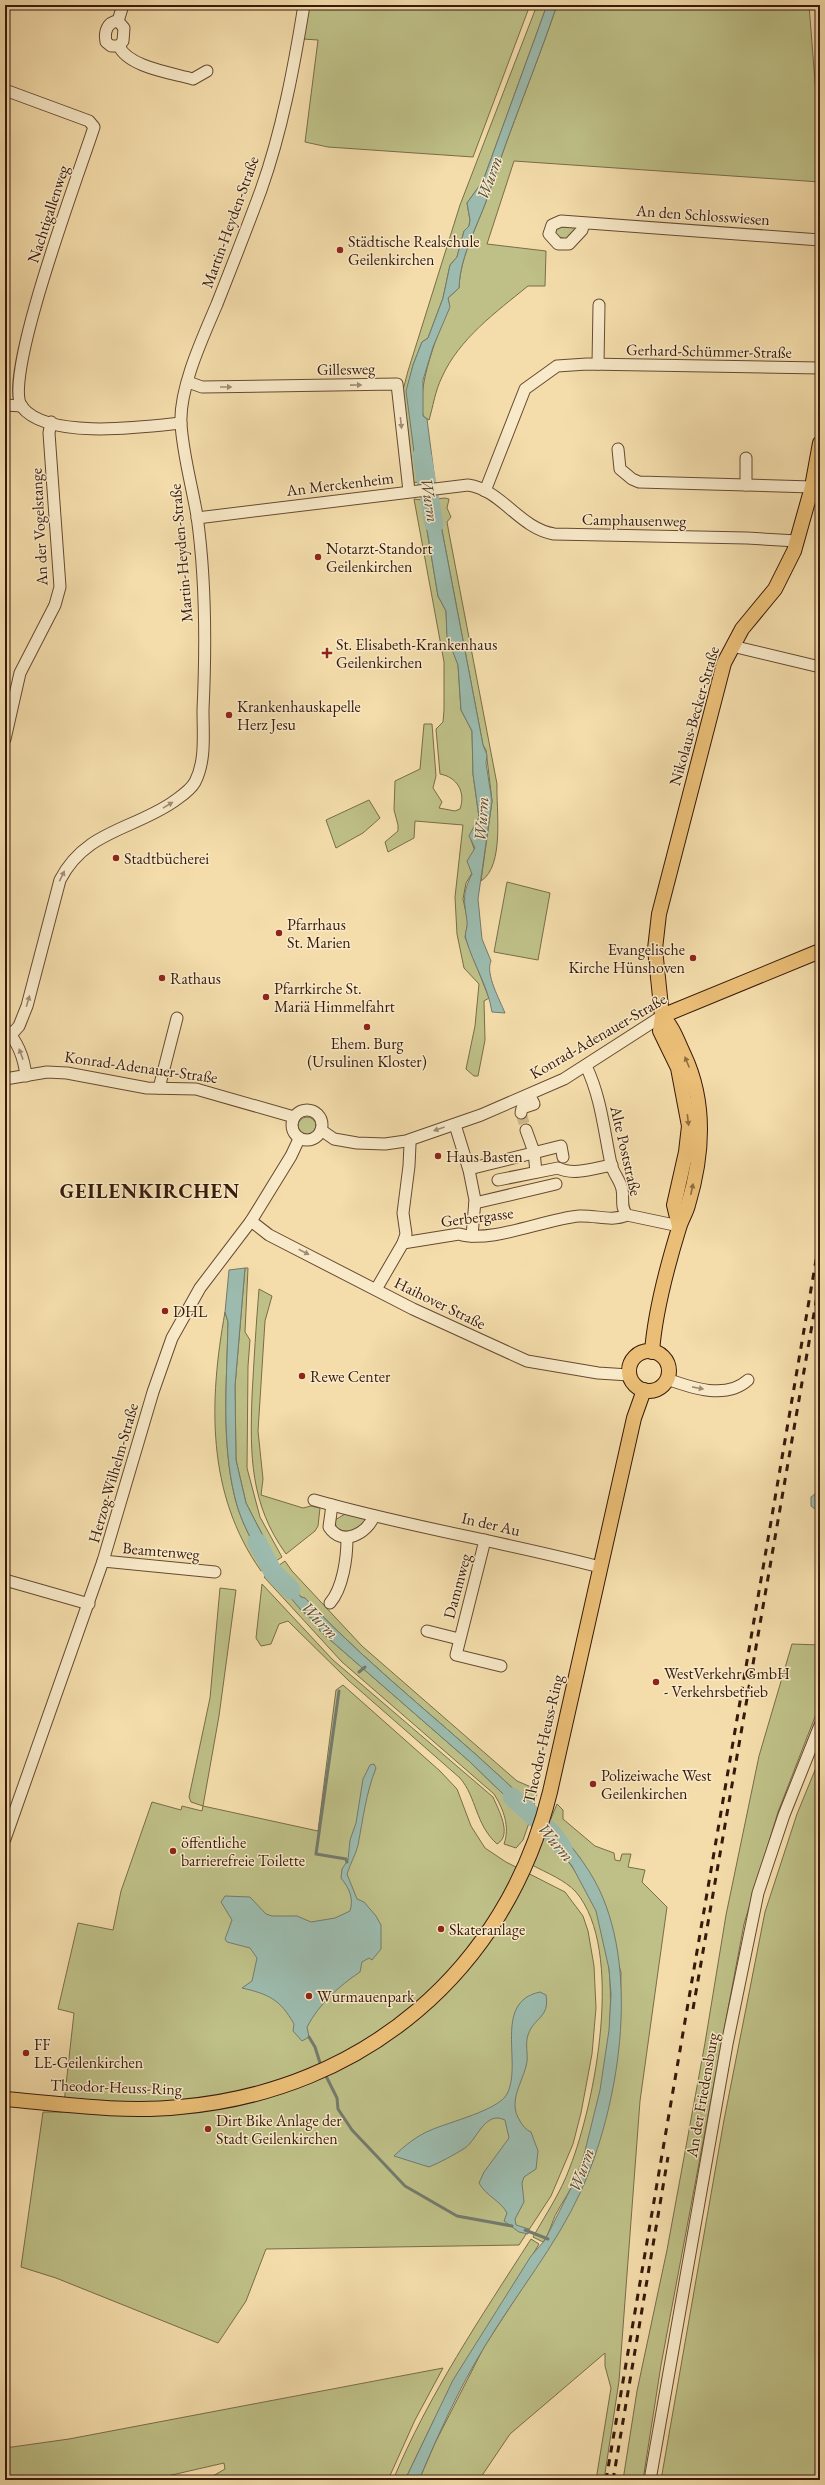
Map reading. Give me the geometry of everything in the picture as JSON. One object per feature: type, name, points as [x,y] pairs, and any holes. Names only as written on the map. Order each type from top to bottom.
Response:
[{"type":"main road","name":"Nikolaus-Becker-Straße","points":[[662,1016],[655,950],[659,914],[724,663],[742,629],[775,589],[797,541],[812,487],[820,443]]},
{"type":"main road","name":"Konrad-Adenauer-Straße","points":[[662,1016],[820,951]]},
{"type":"main road","points":[[652,1352],[653,1337],[679,1226],[691,1196],[701,1149],[702,1124],[698,1096],[688,1063],[671,1026],[662,1016]]},
{"type":"main road","points":[[652,1352],[661,1356],[667,1364],[667,1379],[660,1387],[644,1390],[636,1386],[629,1375],[630,1366],[635,1358],[643,1353],[652,1352]]},
{"type":"main road","name":"Theodor-Heuss-Ring","points":[[5,2099],[128,2108],[181,2107],[235,2099],[294,2083],[338,2063],[391,2032],[419,2011],[444,1986],[472,1954],[491,1926],[515,1888],[535,1843],[547,1802],[634,1418],[644,1390]]},
{"type":"street","points":[[119,46],[109,45],[105,39],[107,27],[118,21],[123,5]]},
{"type":"street","name":"Martin-Heyden-Straße","points":[[8,1032],[19,1026],[27,1006],[60,880],[68,864],[83,849],[102,836],[167,806],[188,791],[194,783],[202,761],[204,621],[197,518],[181,423],[188,382],[199,346],[262,188],[290,86],[304,5]]},
{"type":"street","points":[[118,21],[124,28],[123,41],[119,46]]},
{"type":"street","points":[[119,46],[124,55],[134,61],[193,79],[207,70]]},
{"type":"street","name":"Nachtigallenweg","points":[[5,90],[89,121],[94,128],[52,248],[34,311],[18,390],[18,400],[22,406]]},
{"type":"street","name":"An den Schlosswiesen","points":[[584,223],[820,240]]},
{"type":"street","points":[[598,364],[599,305]]},
{"type":"street","name":"Gerhard-Schümmer-Straße","points":[[486,491],[525,389],[557,366],[598,364],[820,368]]},
{"type":"street","name":"Gillesweg","points":[[188,382],[202,387],[397,384],[411,491]]},
{"type":"street","points":[[5,405],[22,406],[38,419],[85,429],[114,430],[181,423]]},
{"type":"street","name":"An der Vogelstange","points":[[5,739],[20,673],[54,605],[60,587],[49,433],[51,422]]},
{"type":"street","points":[[618,449],[620,469],[632,479],[639,482],[812,487]]},
{"type":"street","points":[[746,458],[746,485]]},
{"type":"street","name":"An Merckenheim","points":[[197,518],[468,485],[486,491]]},
{"type":"street","name":"Camphausenweg","points":[[486,491],[529,525],[544,533],[747,538],[797,541]]},
{"type":"street","points":[[732,646],[820,667]]},
{"type":"street","name":"Konrad-Adenauer-Straße","points":[[321,1130],[340,1141],[375,1144],[394,1143],[502,1106],[564,1079],[662,1016]]},
{"type":"street","points":[[159,1088],[177,1018]]},
{"type":"street","points":[[8,1032],[23,1056],[26,1076]]},
{"type":"street","name":"Alte Poststraße","points":[[586,1066],[595,1086],[612,1165],[622,1188],[622,1204],[628,1215],[679,1226]]},
{"type":"street","name":"Konrad-Adenauer-Straße","points":[[5,1079],[47,1072],[67,1073],[147,1088],[196,1089],[294,1117]]},
{"type":"street","name":"Konrad-Adenauer-Straße","points":[[522,1114],[522,1108],[534,1104],[532,1100]]},
{"type":"street","points":[[305,1110],[314,1112],[320,1118],[321,1130],[312,1140],[299,1139],[292,1131],[294,1117],[305,1110]]},
{"type":"street","points":[[456,1128],[469,1169],[475,1203],[472,1236]]},
{"type":"street","points":[[526,1130],[534,1152],[536,1172]]},
{"type":"street","name":"Herzog-Wilhelm-Straße","points":[[5,1839],[103,1562],[153,1392],[172,1338],[200,1288],[251,1221],[291,1156],[299,1139]]},
{"type":"street","points":[[378,1286],[403,1243],[406,1234],[403,1212],[409,1166],[410,1144]]},
{"type":"street","points":[[469,1169],[561,1146],[563,1157]]},
{"type":"street","points":[[498,1180],[558,1168],[566,1172],[575,1172],[612,1165]]},
{"type":"street","points":[[475,1203],[556,1184]]},
{"type":"street","name":"Gerbergasse","points":[[403,1243],[459,1234],[472,1236],[580,1216],[616,1220],[628,1215]]},
{"type":"street","name":"Haihover Straße","points":[[251,1221],[269,1235],[413,1309],[527,1361],[598,1373],[629,1375]]},
{"type":"street","points":[[667,1379],[686,1386],[710,1391],[731,1390],[742,1386],[748,1380]]},
{"type":"street","name":"In der Au","points":[[314,1500],[374,1516],[600,1567]]},
{"type":"street","points":[[332,1505],[329,1527],[333,1533],[347,1538],[363,1532],[372,1523],[374,1516]]},
{"type":"street","points":[[330,1603],[335,1597],[345,1561],[347,1538]]},
{"type":"street","name":"Dammweg","points":[[485,1540],[456,1655],[501,1666]]},
{"type":"street","name":"Beamtenweg","points":[[103,1562],[215,1572]]},
{"type":"street","points":[[5,1580],[89,1604]]},
{"type":"street","name":"Dammweg","points":[[426,1631],[459,1639]]},
{"type":"street","name":"An der Friedensburg","points":[[650,2480],[726,2044],[758,1893],[784,1816],[820,1725]]},
{"type":"green space","points":[[308,5],[530,5],[473,157],[328,147],[305,142],[318,40],[303,39]]},
{"type":"green space","points":[[537,5],[547,5],[483,181],[467,203],[470,220],[469,226],[464,231],[457,257],[450,265],[443,298],[428,338],[422,342],[413,365],[407,391],[418,482],[414,483],[403,390],[460,205]]},
{"type":"green space","points":[[557,5],[809,5],[820,145],[820,182],[514,161],[487,244],[546,251],[545,286],[528,286],[491,316],[468,338],[449,363],[442,377],[429,420],[423,416],[423,388],[434,344],[449,303],[448,298],[459,288],[460,275],[471,238],[486,202]]},
{"type":"green space","points":[[559,227],[576,228],[566,239],[556,236],[555,230]]},
{"type":"green space","points":[[414,499],[422,500],[438,596],[446,611],[447,633],[458,665],[461,710],[472,731],[473,774],[479,817],[471,840],[475,851],[470,862],[472,873],[466,883],[463,899],[468,922],[465,937],[489,998],[484,1001],[485,1040],[478,1076],[474,1076],[466,1069],[475,1026],[479,984],[464,968],[457,934],[455,897],[463,825],[415,821],[414,838],[388,852],[385,842],[398,831],[394,810],[395,781],[420,769],[424,724],[432,724],[436,776],[433,788],[442,802],[439,808],[455,811],[460,809],[462,803],[459,786],[451,778],[440,774],[436,729],[443,722],[444,662]]},
{"type":"green space","points":[[436,499],[449,499],[447,508],[451,517],[447,522],[497,784],[498,836],[496,850],[489,874],[481,881],[492,801],[486,750],[483,745]]},
{"type":"green space","points":[[369,800],[380,818],[363,833],[336,848],[326,820]]},
{"type":"green space","points":[[507,882],[550,893],[538,960],[494,952]]},
{"type":"green space","points":[[303,1117],[311,1117],[316,1122],[314,1133],[311,1135],[303,1135],[298,1130],[298,1122]]},
{"type":"green space","points":[[245,1268],[248,1268],[245,1332],[250,1340],[248,1366],[247,1468],[260,1517],[282,1557],[273,1563],[263,1546],[263,1536],[246,1503],[236,1460],[235,1386]]},
{"type":"green space","points":[[259,1289],[272,1296],[265,1321],[258,1431],[263,1479],[261,1495],[303,1508],[311,1506],[320,1508],[318,1526],[315,1531],[286,1554],[265,1517],[259,1498],[252,1459],[252,1396]]},
{"type":"green space","points":[[225,1312],[228,1322],[226,1433],[228,1455],[235,1498],[244,1525],[267,1567],[261,1571],[243,1541],[230,1510],[221,1478],[216,1446],[216,1379]]},
{"type":"green space","points":[[345,1514],[364,1518],[366,1521],[351,1531],[340,1530],[336,1527],[335,1520]]},
{"type":"green space","points":[[285,1561],[292,1571],[362,1646],[517,1781],[531,1787],[537,1794],[533,1808],[477,1755],[360,1653],[305,1598],[301,1597],[275,1568]]},
{"type":"green space","points":[[270,1573],[306,1615],[317,1622],[320,1631],[469,1761],[530,1820],[523,1840],[516,1848],[504,1844],[506,1838],[505,1819],[501,1806],[494,1794],[342,1662],[264,1577]]},
{"type":"green space","points":[[262,1584],[333,1660],[493,1797],[503,1822],[504,1835],[502,1840],[497,1844],[484,1828],[470,1794],[460,1778],[348,1680],[288,1621],[279,1624],[271,1644],[261,1646],[256,1638]]},
{"type":"green space","points":[[220,1588],[236,1590],[219,1716],[203,1806],[191,1802],[189,1797],[210,1698]]},
{"type":"green space","points":[[792,1644],[820,1645],[820,1704],[778,1812],[744,1924],[661,2365],[643,2480],[623,2480],[637,2391],[667,2250],[705,2043],[726,1915],[759,1756]]},
{"type":"green space","points":[[343,1685],[440,1771],[457,1789],[471,1826],[485,1848],[506,1862],[565,1892],[583,1916],[588,1931],[594,1966],[596,2008],[592,2054],[581,2113],[573,2144],[551,2196],[519,2245],[266,2249],[246,2301],[218,2343],[56,2278],[21,2267],[43,2112],[63,2112],[74,2013],[58,2009],[78,1923],[113,1930],[121,1891],[152,1802],[181,1810],[182,1806],[202,1811],[203,1806],[318,1831],[336,1690]]},
{"type":"green space","points":[[820,1758],[820,2480],[661,2480],[724,2120],[765,1912],[797,1814]]},
{"type":"green space","points":[[557,1804],[563,1810],[563,1819],[595,1846],[614,1853],[615,1860],[620,1861],[622,1854],[631,1854],[628,1867],[645,1870],[642,1882],[667,1907],[640,2101],[619,2381],[604,2480],[596,2480],[611,2388],[605,2366],[605,2353],[510,2434],[479,2480],[419,2480],[435,2443],[484,2347],[554,2239],[580,2192],[594,2158],[609,2100],[620,2020],[621,1972],[580,1858],[550,1821]]},
{"type":"green space","points":[[546,1833],[568,1860],[581,1880],[597,1912],[605,1941],[609,1974],[610,2009],[608,2046],[603,2082],[596,2117],[587,2149],[574,2182],[557,2212],[543,2242],[533,2237],[558,2194],[570,2167],[588,2105],[596,2067],[601,2027],[602,1988],[599,1950],[591,1918],[576,1892],[572,1888],[556,1877],[532,1865]]},
{"type":"green space","points":[[531,2239],[539,2244],[434,2420],[405,2480],[393,2480],[407,2448],[439,2387]]},
{"type":"green space","points":[[443,2368],[415,2420],[388,2480],[206,2480],[225,2469],[224,2463],[150,2480],[5,2480],[5,2448],[69,2439]]},
{"type":"water","points":[[547,5],[557,5],[486,202],[471,238],[460,275],[459,288],[448,298],[450,307],[433,347],[423,380],[423,416],[427,419],[435,481],[418,482],[406,391],[413,365],[422,342],[428,338],[443,298],[450,265],[457,257],[464,231],[469,226],[470,220],[467,203],[483,181]]},
{"type":"water","points":[[436,499],[483,745],[487,755],[486,763],[492,801],[478,899],[482,939],[491,961],[491,980],[505,1013],[492,1012],[484,984],[472,957],[466,937],[467,923],[465,892],[472,874],[467,861],[475,848],[469,836],[479,817],[473,774],[472,731],[461,710],[458,665],[447,637],[446,611],[438,596],[422,500]]},
{"type":"water","points":[[245,1268],[235,1386],[236,1460],[246,1503],[263,1536],[263,1546],[273,1563],[267,1567],[248,1534],[235,1498],[226,1433],[228,1322],[225,1312],[229,1270]]},
{"type":"water","points":[[815,1494],[820,1494],[820,1513],[811,1506],[811,1497]]},
{"type":"water","points":[[275,1568],[301,1597],[305,1598],[360,1653],[477,1755],[533,1808],[530,1820],[469,1761],[320,1631],[317,1622],[300,1609],[270,1573]]},
{"type":"water","points":[[374,1764],[376,1768],[367,1796],[358,1845],[347,1874],[357,1899],[364,1902],[376,1916],[381,1925],[381,1949],[372,1960],[369,1958],[362,1962],[360,1972],[337,1989],[317,2011],[307,2027],[309,2037],[302,2041],[293,2031],[294,2024],[289,2016],[278,2003],[266,1995],[242,1988],[252,1981],[257,1958],[250,1948],[227,1942],[225,1939],[232,1920],[221,1902],[225,1896],[250,1897],[266,1914],[272,1916],[297,1916],[311,1922],[335,1918],[350,1911],[351,1897],[341,1878],[342,1869],[348,1860],[350,1840],[356,1823],[363,1779],[370,1765]]},
{"type":"water","points":[[550,1821],[583,1862],[594,1880],[612,1923],[619,1961],[621,2000],[620,2041],[606,2120],[581,2191],[560,2231],[475,2362],[449,2412],[419,2480],[405,2480],[453,2380],[531,2256],[545,2240],[576,2178],[584,2155],[600,2090],[609,2030],[611,1994],[609,1969],[596,1911],[572,1866],[546,1833]]},
{"type":"water","points":[[540,1992],[546,1995],[546,2008],[528,2035],[527,2062],[515,2099],[516,2114],[526,2129],[531,2132],[538,2151],[536,2169],[524,2177],[522,2183],[524,2202],[515,2219],[516,2225],[529,2229],[528,2234],[519,2232],[504,2221],[507,2213],[501,2205],[482,2188],[479,2183],[484,2172],[509,2138],[505,2120],[498,2118],[487,2122],[465,2148],[429,2167],[394,2156],[411,2141],[426,2132],[473,2115],[502,2100],[507,2094],[511,2081],[513,2021],[517,2008],[525,1998]]},
{"type":"waterway","name":"Wurm","points":[[422,456],[434,524]]},
{"type":"waterway","name":"Wurm","points":[[257,1542],[273,1572],[291,1590]]},
{"type":"waterway","points":[[359,1672],[365,1667]]},
{"type":"waterway","points":[[339,1691],[316,1854],[346,1859],[347,1862]]},
{"type":"waterway","name":"Wurm","points":[[512,1797],[552,1833],[563,1848]]},
{"type":"waterway","points":[[309,2037],[315,2047],[321,2066]]},
{"type":"waterway","points":[[324,2072],[337,2098],[338,2109],[352,2130],[405,2186],[457,2216],[512,2226]]},
{"type":"waterway","points":[[525,2230],[548,2239]]},
{"type":"tunnel","points":[[521,1113],[526,1130]]},
{"type":"railway","points":[[606,2480],[820,1237]]},
{"type":"railway","points":[[693,2009],[820,1279]]},
{"type":"railway","points":[[613,2480],[668,2157]]},
{"type":"place","name":"Städtische Realschule Geilenkirchen","points":[[340,250]]},
{"type":"place","name":"Notarzt-Standort Geilenkirchen","points":[[318,557]]},
{"type":"place","name":"St. Elisabeth-Krankenhaus Geilenkirchen","points":[[327,653]]},
{"type":"place","name":"Krankenhauskapelle Herz Jesu","points":[[229,715]]},
{"type":"place","name":"Stadtbücherei","points":[[116,858]]},
{"type":"place","name":"Pfarrhaus St. Marien","points":[[279,933]]},
{"type":"place","name":"Evangelische Kirche Hünshoven","points":[[693,958]]},
{"type":"place","name":"Rathaus","points":[[162,978]]},
{"type":"place","name":"Pfarrkirche St. Mariä Himmelfahrt","points":[[266,997]]},
{"type":"place","name":"Ehem. Burg (Ursulinen Kloster)","points":[[367,1027]]},
{"type":"place","name":"Haus Basten","points":[[438,1156]]},
{"type":"place","name":"DHL","points":[[165,1311]]},
{"type":"place","name":"Rewe Center","points":[[302,1376]]},
{"type":"place","name":"WestVerkehr GmbH - Verkehrsbetrieb","points":[[656,1682]]},
{"type":"place","name":"Polizeiwache West Geilenkirchen","points":[[593,1784]]},
{"type":"place","name":"öffentliche barrierefreie Toilette","points":[[173,1851]]},
{"type":"place","name":"Skateranlage","points":[[441,1929]]},
{"type":"place","name":"Wurmauenpark","points":[[309,1996]]},
{"type":"place","name":"FF LE-Geilenkirchen","points":[[26,2053]]},
{"type":"place","name":"Dirt Bike Anlage der Stadt Geilenkirchen","points":[[208,2129]]},
{"type":"district","name":"GEILENKIRCHEN","points":[[150,1191]]}]
